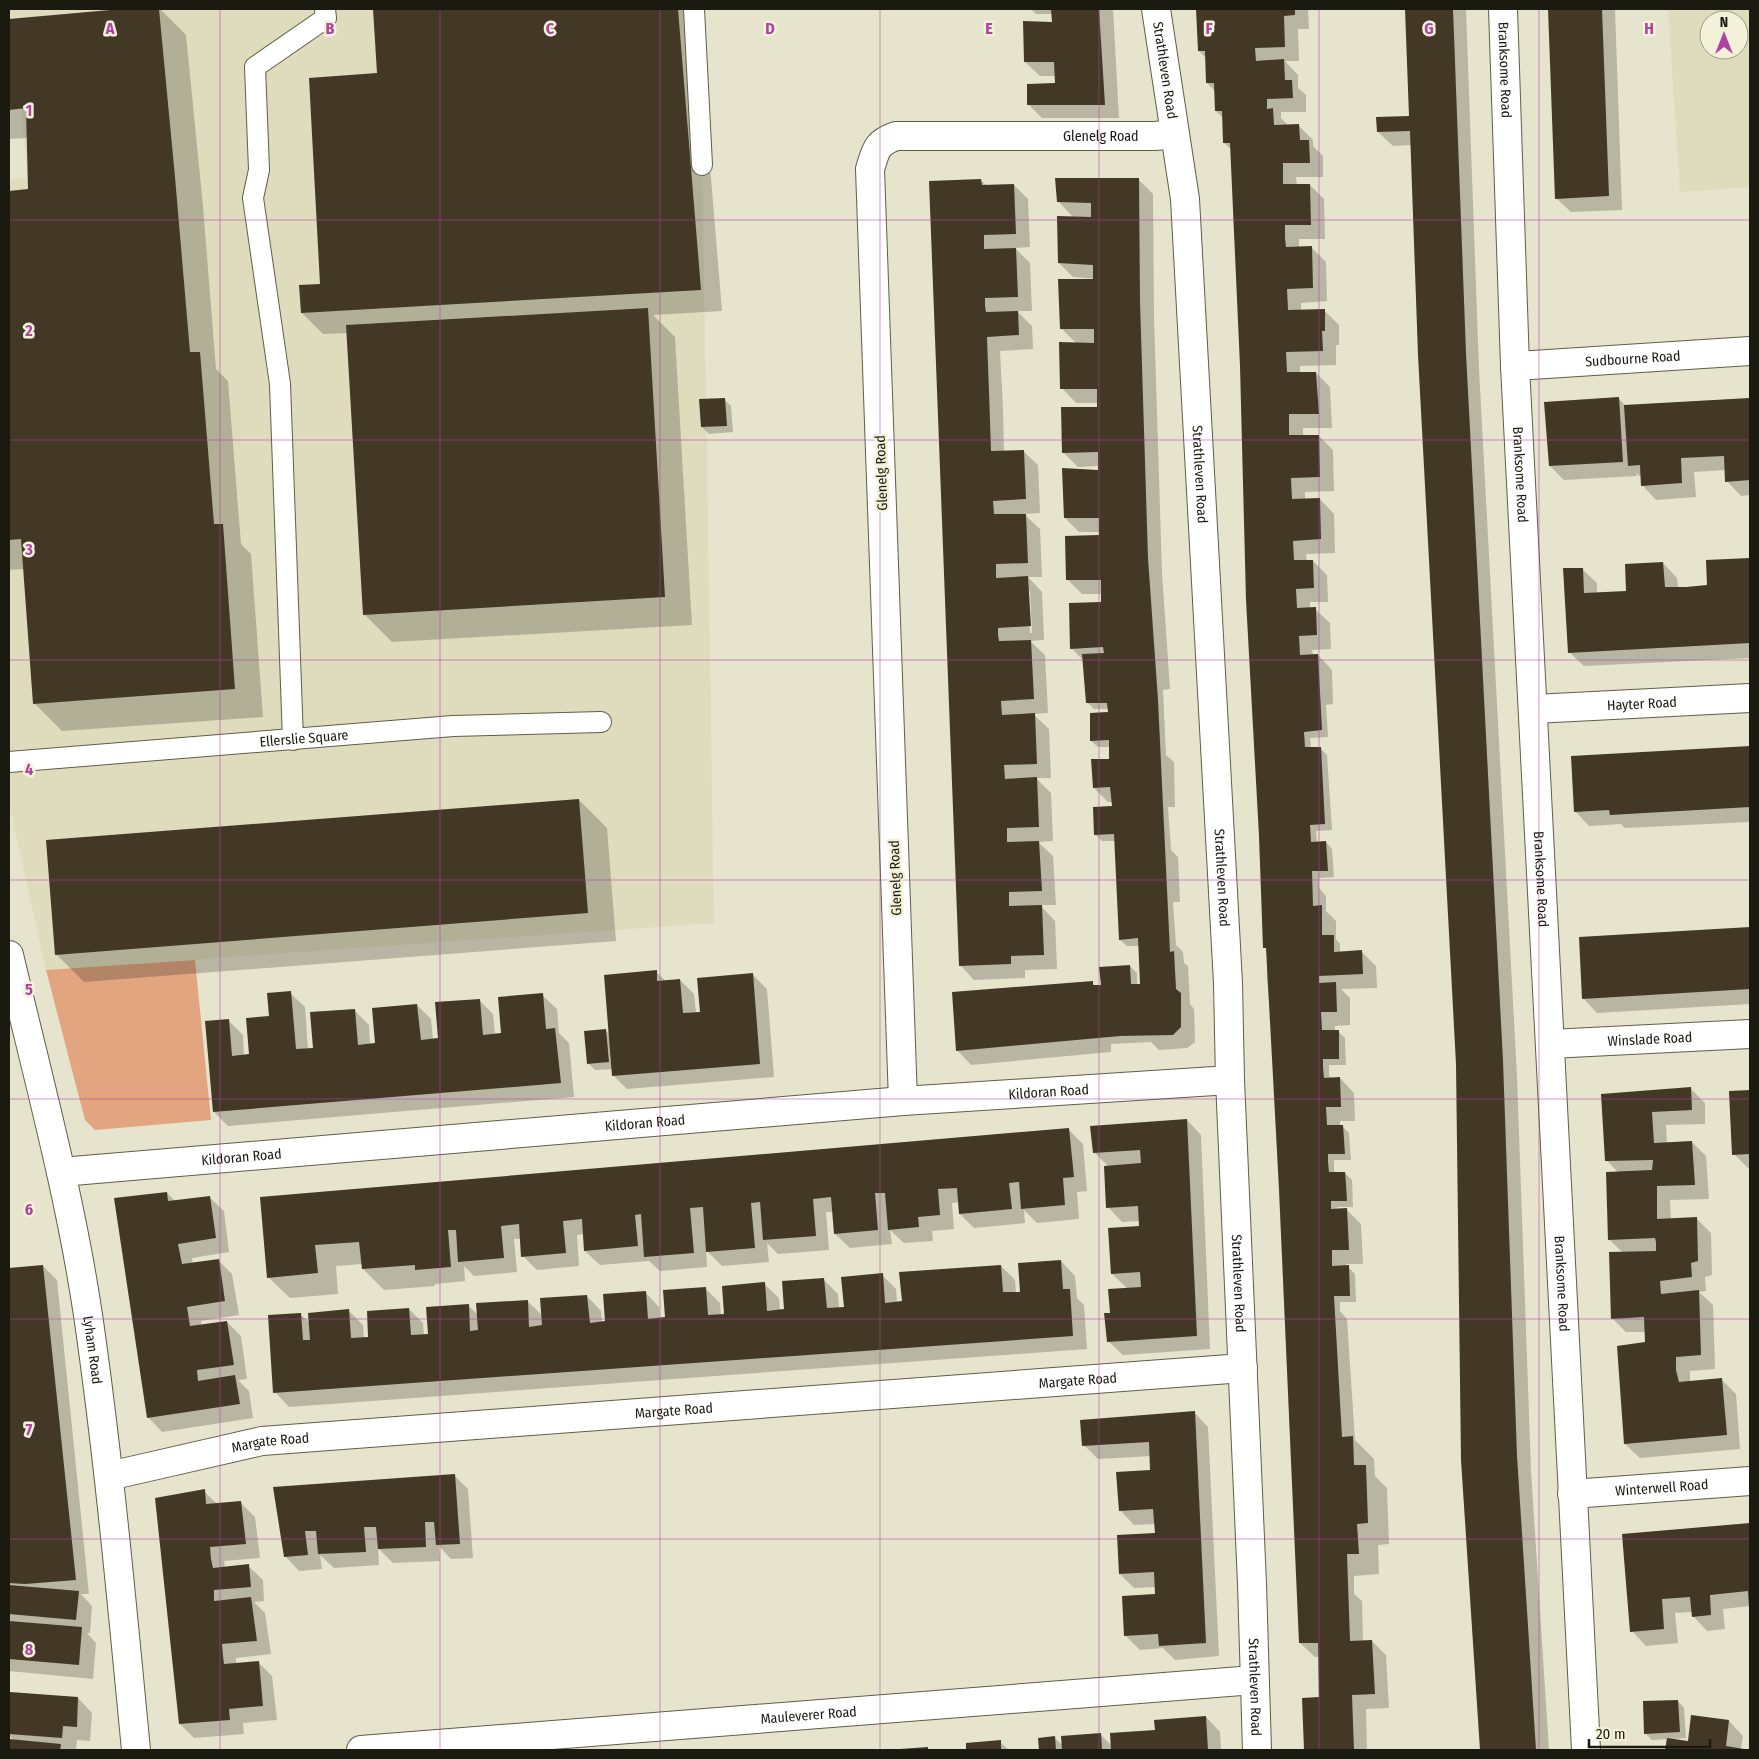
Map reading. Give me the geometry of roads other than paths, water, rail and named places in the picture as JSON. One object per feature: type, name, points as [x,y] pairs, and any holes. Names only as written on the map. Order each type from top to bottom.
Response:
[{"type":"street","name":"Strathleven Road","points":[[1156,9],[1174,134],[1181,162],[1186,209],[1228,983],[1230,1080],[1257,1750]]},
{"type":"street","name":"Branksome Road","points":[[1503,9],[1515,366],[1586,1750]]},
{"type":"street","name":"Glenelg Road","points":[[903,1101],[870,169],[875,152],[883,140],[896,136],[1155,136],[1174,134]]},
{"type":"street","name":"Sudbourne Road","points":[[1515,366],[1750,352]]},
{"type":"street","name":"Hayter Road","points":[[1534,709],[1750,698]]},
{"type":"street","name":"Lyham Road","points":[[9,955],[61,1172],[88,1313],[109,1476],[136,1750]]},
{"type":"street","name":"Winslade Road","points":[[1550,1044],[1750,1034]]},
{"type":"street","name":"Kildoran Road","points":[[61,1172],[903,1101],[1230,1080]]},
{"type":"street","name":"Margate Road","points":[[109,1476],[262,1441],[1243,1368]]},
{"type":"street","name":"Winterwell Road","points":[[1572,1494],[1750,1480]]},
{"type":"street","name":"Mauleverer Road","points":[[362,1750],[1254,1680]]},
{"type":"lane","points":[[293,740],[280,384],[253,198],[259,170],[255,67],[326,18],[325,9]]},
{"type":"lane","points":[[694,9],[702,165]]},
{"type":"lane","name":"Ellerslie Square","points":[[9,762],[453,726],[601,722]]}]
